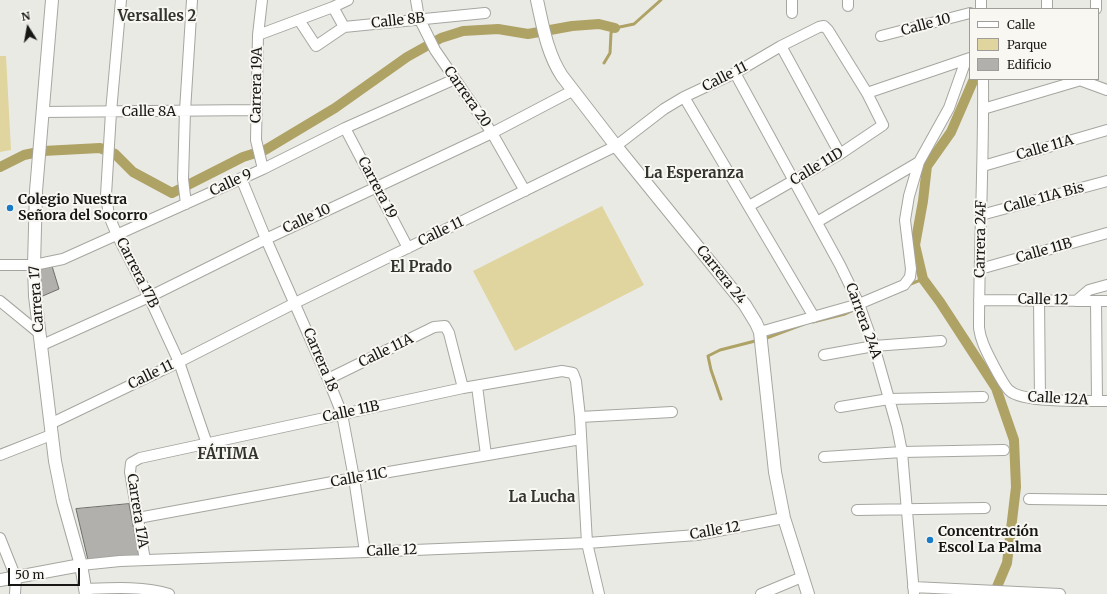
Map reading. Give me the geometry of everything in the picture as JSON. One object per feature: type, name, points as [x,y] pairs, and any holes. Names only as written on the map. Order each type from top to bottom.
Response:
[{"type":"street","name":"Carrera 17","points":[[52,0],[38,160],[34,265],[40,346],[55,461],[63,500],[81,565],[86,592]]},
{"type":"street","name":"Carrera 17B","points":[[121,0],[111,112],[106,195],[109,216],[149,296],[179,362],[207,444]]},
{"type":"street","points":[[186,204],[183,179],[185,111],[192,0]]},
{"type":"street","name":"Carrera 19A","points":[[262,0],[258,35],[256,140],[263,169]]},
{"type":"street","points":[[258,35],[300,20],[348,0]]},
{"type":"street","name":"Carrera 20","points":[[416,0],[419,18],[435,50],[492,133],[525,191]]},
{"type":"street","name":"Carrera 24","points":[[537,0],[546,44],[554,64],[572,91],[746,305],[754,318],[761,339],[775,472],[784,518],[808,594]]},
{"type":"street","points":[[792,0],[792,13]]},
{"type":"street","points":[[333,7],[344,27]]},
{"type":"street","name":"Calle 8B","points":[[300,20],[316,46],[344,27],[485,12]]},
{"type":"street","name":"Calle 10","points":[[881,36],[969,13]]},
{"type":"street","name":"Calle 11","points":[[0,455],[295,303],[616,146],[664,109],[684,97],[736,73],[781,46],[819,27],[824,26],[828,30],[867,93]]},
{"type":"street","points":[[781,46],[840,154]]},
{"type":"street","points":[[867,93],[968,59]]},
{"type":"street","points":[[761,339],[814,317],[859,304],[904,285],[910,277],[911,269],[905,220],[909,196],[919,162],[949,108],[968,59]]},
{"type":"street","name":"Carrera 24A","points":[[736,73],[793,181],[840,265],[859,304],[874,346],[902,452],[914,591]]},
{"type":"street","name":"Calle 9","points":[[0,265],[34,265],[62,259],[263,169],[345,128],[455,79]]},
{"type":"street","name":"Carrera 24F","points":[[983,80],[983,166],[979,328],[982,341],[1010,391]]},
{"type":"street","points":[[983,109],[1079,80],[1096,82],[1107,90]]},
{"type":"street","name":"Calle 10","points":[[40,346],[149,296],[376,186],[492,133],[572,91]]},
{"type":"street","name":"Calle 11D","points":[[749,206],[840,154],[882,124],[867,93]]},
{"type":"street","points":[[684,97],[814,317]]},
{"type":"street","name":"Calle 8A","points":[[42,112],[257,110]]},
{"type":"street","name":"Carrera 19","points":[[345,128],[408,248]]},
{"type":"street","name":"Calle 11A","points":[[983,166],[1107,130]]},
{"type":"street","points":[[817,222],[919,162]]},
{"type":"street","name":"Carrera 18","points":[[241,178],[342,414],[354,478],[364,552]]},
{"type":"street","name":"Calle 11A Bis","points":[[981,216],[1107,181]]},
{"type":"street","name":"Calle 11B","points":[[980,269],[1107,233]]},
{"type":"street","points":[[1076,301],[1088,290],[1107,285]]},
{"type":"street","points":[[1039,299],[1040,399]]},
{"type":"street","name":"Calle 12","points":[[979,300],[1039,299],[1107,301]]},
{"type":"street","points":[[0,301],[39,333]]},
{"type":"street","points":[[1096,301],[1102,401]]},
{"type":"street","name":"Calle 11A","points":[[328,379],[434,327],[445,326],[449,333],[463,388]]},
{"type":"street","points":[[824,355],[874,346],[941,341]]},
{"type":"street","name":"Calle 11B","points":[[131,463],[140,458],[463,388],[562,371],[573,373],[576,381],[580,417]]},
{"type":"street","points":[[477,386],[486,455]]},
{"type":"street","name":"Calle 12A","points":[[1010,391],[1018,396],[1040,399],[1102,401]]},
{"type":"street","points":[[840,407],[889,400],[983,397]]},
{"type":"street","points":[[599,594],[587,542],[580,417],[672,412]]},
{"type":"street","name":"Calle 11C","points":[[138,518],[354,478],[581,439]]},
{"type":"street","points":[[824,457],[902,452],[1004,450]]},
{"type":"street","name":"Carrera 17A","points":[[131,463],[130,472],[145,560]]},
{"type":"street","points":[[1029,499],[1107,500]]},
{"type":"street","points":[[857,510],[906,508],[986,508]]},
{"type":"street","name":"Calle 12","points":[[0,580],[13,572],[120,561],[364,552],[697,536],[784,518]]},
{"type":"street","points":[[0,538],[13,572],[15,594]]},
{"type":"street","points":[[0,563],[13,572]]},
{"type":"street","points":[[761,594],[802,577]]},
{"type":"street","points":[[86,592],[137,589],[169,594]]},
{"type":"street","points":[[914,591],[1060,594]]},
{"type":"green space","points":[[0,56],[6,56],[11,150],[0,152]]},
{"type":"green space","points":[[602,206],[644,285],[515,351],[473,271]]},
{"type":"building","points":[[52,266],[59,289],[38,298],[37,271]]},
{"type":"building","points":[[129,504],[139,556],[88,560],[76,509]]},
{"type":"waterway","points":[[604,63],[610,53],[611,33],[615,28],[634,24],[661,0]]},
{"type":"waterway","points":[[0,167],[24,155],[43,151],[100,148],[115,154],[133,172],[172,193],[243,157],[265,150],[335,108],[407,57],[441,38],[463,31],[498,29],[528,34],[572,26],[599,24],[615,28]]},
{"type":"waterway","points":[[974,80],[951,132],[927,166],[923,201],[915,245],[923,279],[940,302],[996,388],[1014,440],[1016,487],[1007,563],[994,594]]},
{"type":"waterway","points":[[908,285],[923,279]]},
{"type":"waterway","points":[[813,322],[845,314],[854,310]]},
{"type":"waterway","points":[[764,339],[804,324]]},
{"type":"waterway","points":[[721,399],[708,356],[720,350],[759,340]]},
{"type":"place","name":"Colegio Nuestra Señora del Socorro","points":[[10,208]]},
{"type":"place","name":"Concentración Escol La Palma","points":[[930,540]]},
{"type":"district","name":"Versalles 2","points":[[157,17]]},
{"type":"district","name":"La Esperanza","points":[[694,174]]},
{"type":"district","name":"El Prado","points":[[421,268]]},
{"type":"district","name":"FÁTIMA","points":[[228,455]]},
{"type":"district","name":"La Lucha","points":[[542,498]]}]
